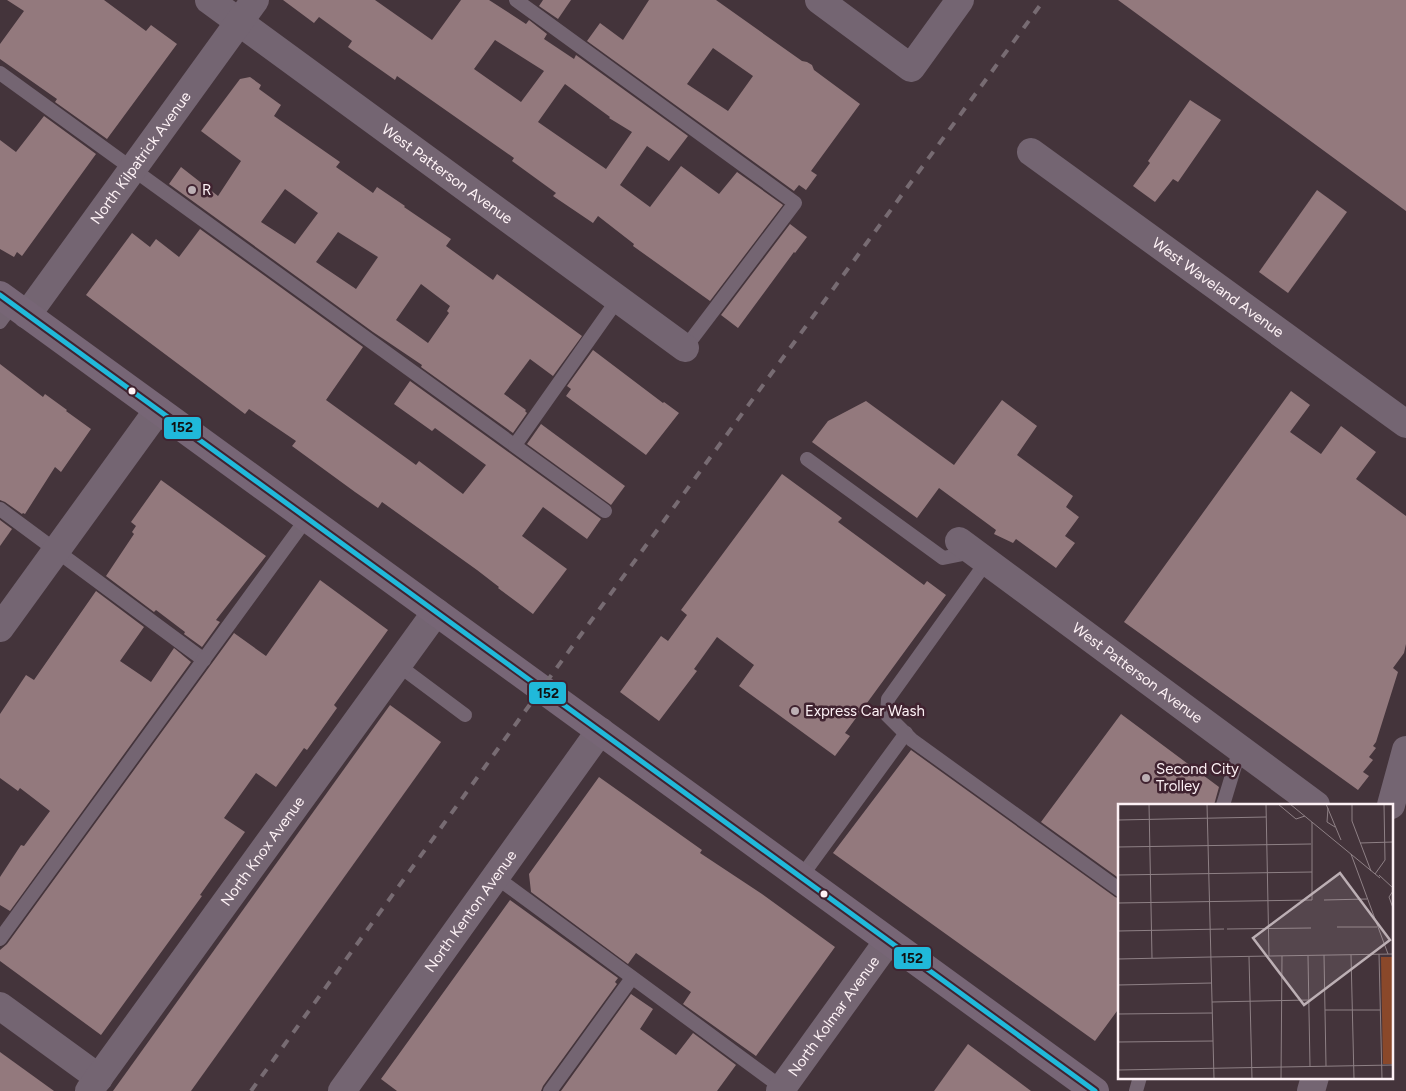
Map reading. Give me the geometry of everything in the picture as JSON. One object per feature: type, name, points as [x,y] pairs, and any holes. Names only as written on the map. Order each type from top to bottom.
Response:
[{"type":"main road","points":[[10,309],[158,410],[1095,1091]]},
{"type":"street","name":"West Patterson Avenue","points":[[209,0],[685,348]]},
{"type":"street","name":"North Kilpatrick Avenue","points":[[10,309],[133,169],[255,0]]},
{"type":"street","points":[[819,0],[912,68],[960,0]]},
{"type":"street","name":"West Waveland Avenue","points":[[1031,152],[1406,424]]},
{"type":"street","points":[[0,628],[158,410]]},
{"type":"street","name":"West Patterson Avenue","points":[[973,552],[1315,804]]},
{"type":"street","name":"North Knox Avenue","points":[[94,1084],[436,612]]},
{"type":"street","name":"North Kenton Avenue","points":[[342,1091],[600,731]]},
{"type":"street","points":[[1391,804],[1406,750]]},
{"type":"street","name":"North Kolmar Avenue","points":[[783,1090],[888,940]]},
{"type":"street","points":[[0,1006],[94,1084]]},
{"type":"street","points":[[1311,1091],[1315,1078]]},
{"type":"lane","points":[[516,0],[795,203],[685,348]]},
{"type":"lane","points":[[0,73],[605,511]]},
{"type":"lane","points":[[515,445],[618,300]]},
{"type":"lane","points":[[807,458],[943,558],[973,552]]},
{"type":"lane","points":[[0,509],[204,660]]},
{"type":"lane","points":[[0,939],[307,518]]},
{"type":"lane","points":[[973,552],[888,699],[888,715],[912,740],[1118,889]]},
{"type":"lane","points":[[398,665],[465,715]]},
{"type":"lane","points":[[801,877],[906,733]]},
{"type":"lane","points":[[1223,804],[1240,748]]},
{"type":"lane","points":[[496,877],[783,1090]]},
{"type":"lane","points":[[550,1091],[632,978]]},
{"type":"lane","points":[[1136,1091],[1140,1078]]},
{"type":"building","points":[[7,0],[104,0],[146,31],[151,25],[177,44],[107,139],[55,102],[57,99],[0,59],[0,44],[24,11]]},
{"type":"building","points":[[283,0],[375,0],[432,40],[461,0],[489,0],[526,24],[529,20],[547,34],[544,39],[574,59],[576,55],[688,136],[669,161],[647,146],[620,185],[650,207],[681,166],[719,194],[737,172],[783,205],[710,301],[633,246],[634,244],[598,216],[593,223],[553,196],[556,193],[512,161],[514,158],[397,76],[395,80],[348,47],[352,41],[319,17],[314,23]],"holes":[[[495,40],[544,71],[521,102],[474,69]],[[565,84],[609,118],[632,132],[606,169],[538,122]]]},
{"type":"building","points":[[543,0],[571,0],[558,19],[539,6]]},
{"type":"building","points":[[649,0],[716,0],[802,61],[812,65],[814,70],[860,104],[811,171],[817,175],[806,190],[799,185],[794,191],[587,41],[600,23],[623,40]],"holes":[[[713,48],[753,76],[728,111],[687,84]]]},
{"type":"building","points":[[1118,0],[1406,0],[1406,211],[1361,178]]},
{"type":"building","points":[[250,77],[261,85],[259,89],[281,105],[274,116],[340,162],[336,167],[373,193],[377,187],[405,206],[451,239],[446,246],[493,280],[497,274],[582,336],[553,376],[530,359],[504,394],[526,410],[527,413],[513,433],[421,367],[422,365],[373,332],[169,184],[181,167],[218,196],[241,161],[201,131],[240,79]],"holes":[[[285,189],[318,213],[295,244],[261,222]],[[338,232],[378,257],[356,289],[316,262]],[[421,284],[450,306],[447,311],[449,313],[428,343],[396,320]]]},
{"type":"building","points":[[1190,100],[1221,120],[1178,182],[1173,179],[1155,202],[1133,186]]},
{"type":"building","points":[[44,116],[96,154],[22,256],[17,252],[14,257],[0,249],[0,140],[16,152]]},
{"type":"building","points":[[1317,190],[1347,212],[1288,293],[1259,272]]},
{"type":"building","points":[[790,224],[807,237],[738,328],[721,315]]},
{"type":"building","points":[[200,229],[363,347],[326,400],[416,465],[419,461],[463,494],[486,465],[435,428],[432,431],[394,404],[410,381],[601,519],[587,539],[543,507],[522,536],[567,569],[533,614],[477,570],[382,502],[378,508],[355,492],[292,446],[296,441],[249,409],[245,414],[86,295],[132,233],[150,247],[156,239],[179,257]]},
{"type":"building","points":[[593,350],[679,413],[646,455],[566,396],[571,389],[567,386]]},
{"type":"building","points":[[0,364],[43,397],[45,394],[91,429],[61,472],[55,467],[25,514],[0,500]]},
{"type":"building","points":[[1291,391],[1310,405],[1290,432],[1321,454],[1341,426],[1376,452],[1356,479],[1406,516],[1406,644],[1404,653],[1393,668],[1398,672],[1376,742],[1373,746],[1376,748],[1369,757],[1373,760],[1363,772],[1369,776],[1358,790],[1124,622]]},
{"type":"building","points":[[1002,400],[1037,426],[1017,455],[1073,496],[1066,507],[1079,517],[1065,536],[1075,543],[1056,568],[1016,539],[1013,543],[994,534],[996,530],[939,488],[917,518],[812,442],[828,421],[866,401],[954,465]]},
{"type":"building","points":[[541,424],[625,486],[611,505],[527,444]]},
{"type":"building","points":[[782,474],[842,518],[838,522],[924,585],[927,581],[946,595],[845,733],[850,736],[835,756],[739,686],[754,665],[717,637],[694,669],[697,671],[659,721],[620,692],[661,636],[668,641],[687,615],[681,610]]},
{"type":"building","points":[[161,480],[266,556],[216,620],[220,622],[202,647],[156,610],[154,612],[106,576],[134,534],[132,532],[136,526],[131,522]]},
{"type":"building","points":[[0,520],[12,529],[0,546]]},
{"type":"building","points":[[320,580],[388,630],[334,705],[337,708],[307,750],[304,748],[276,787],[256,773],[224,818],[245,832],[200,895],[202,896],[101,1035],[0,961],[0,950],[7,944],[234,633],[266,656]]},
{"type":"building","points":[[96,591],[144,627],[120,661],[151,682],[174,648],[191,662],[10,911],[0,905],[0,877],[21,845],[24,846],[50,811],[20,788],[18,791],[0,778],[0,714],[26,675],[34,680]]},
{"type":"building","points":[[390,705],[441,742],[191,1091],[113,1091]]},
{"type":"building","points":[[1121,714],[1219,787],[1214,804],[1118,804],[1118,878],[1041,822]]},
{"type":"building","points":[[911,750],[1118,898],[1118,1010],[1095,1041],[833,853]]},
{"type":"building","points":[[599,777],[702,850],[700,853],[762,894],[835,947],[756,1056],[683,1004],[691,992],[636,953],[628,964],[531,892],[529,874]]},
{"type":"building","points":[[510,900],[618,978],[615,982],[617,984],[541,1091],[397,1091],[381,1079]]},
{"type":"building","points":[[631,994],[653,1009],[640,1029],[676,1055],[693,1033],[736,1065],[717,1091],[561,1091]]},
{"type":"building","points":[[968,1044],[1031,1091],[934,1091]]},
{"type":"building","points":[[0,1052],[54,1091],[0,1091]]},
{"type":"railway","points":[[251,1091],[523,714],[1044,0]]},
{"type":"transit line","name":"152","points":[[0,295],[1095,1091]]},
{"type":"place","name":"R","points":[[192,190]]},
{"type":"place","name":"Express Car Wash","points":[[795,711]]},
{"type":"place","name":"Second City Trolley","points":[[1146,778]]}]
